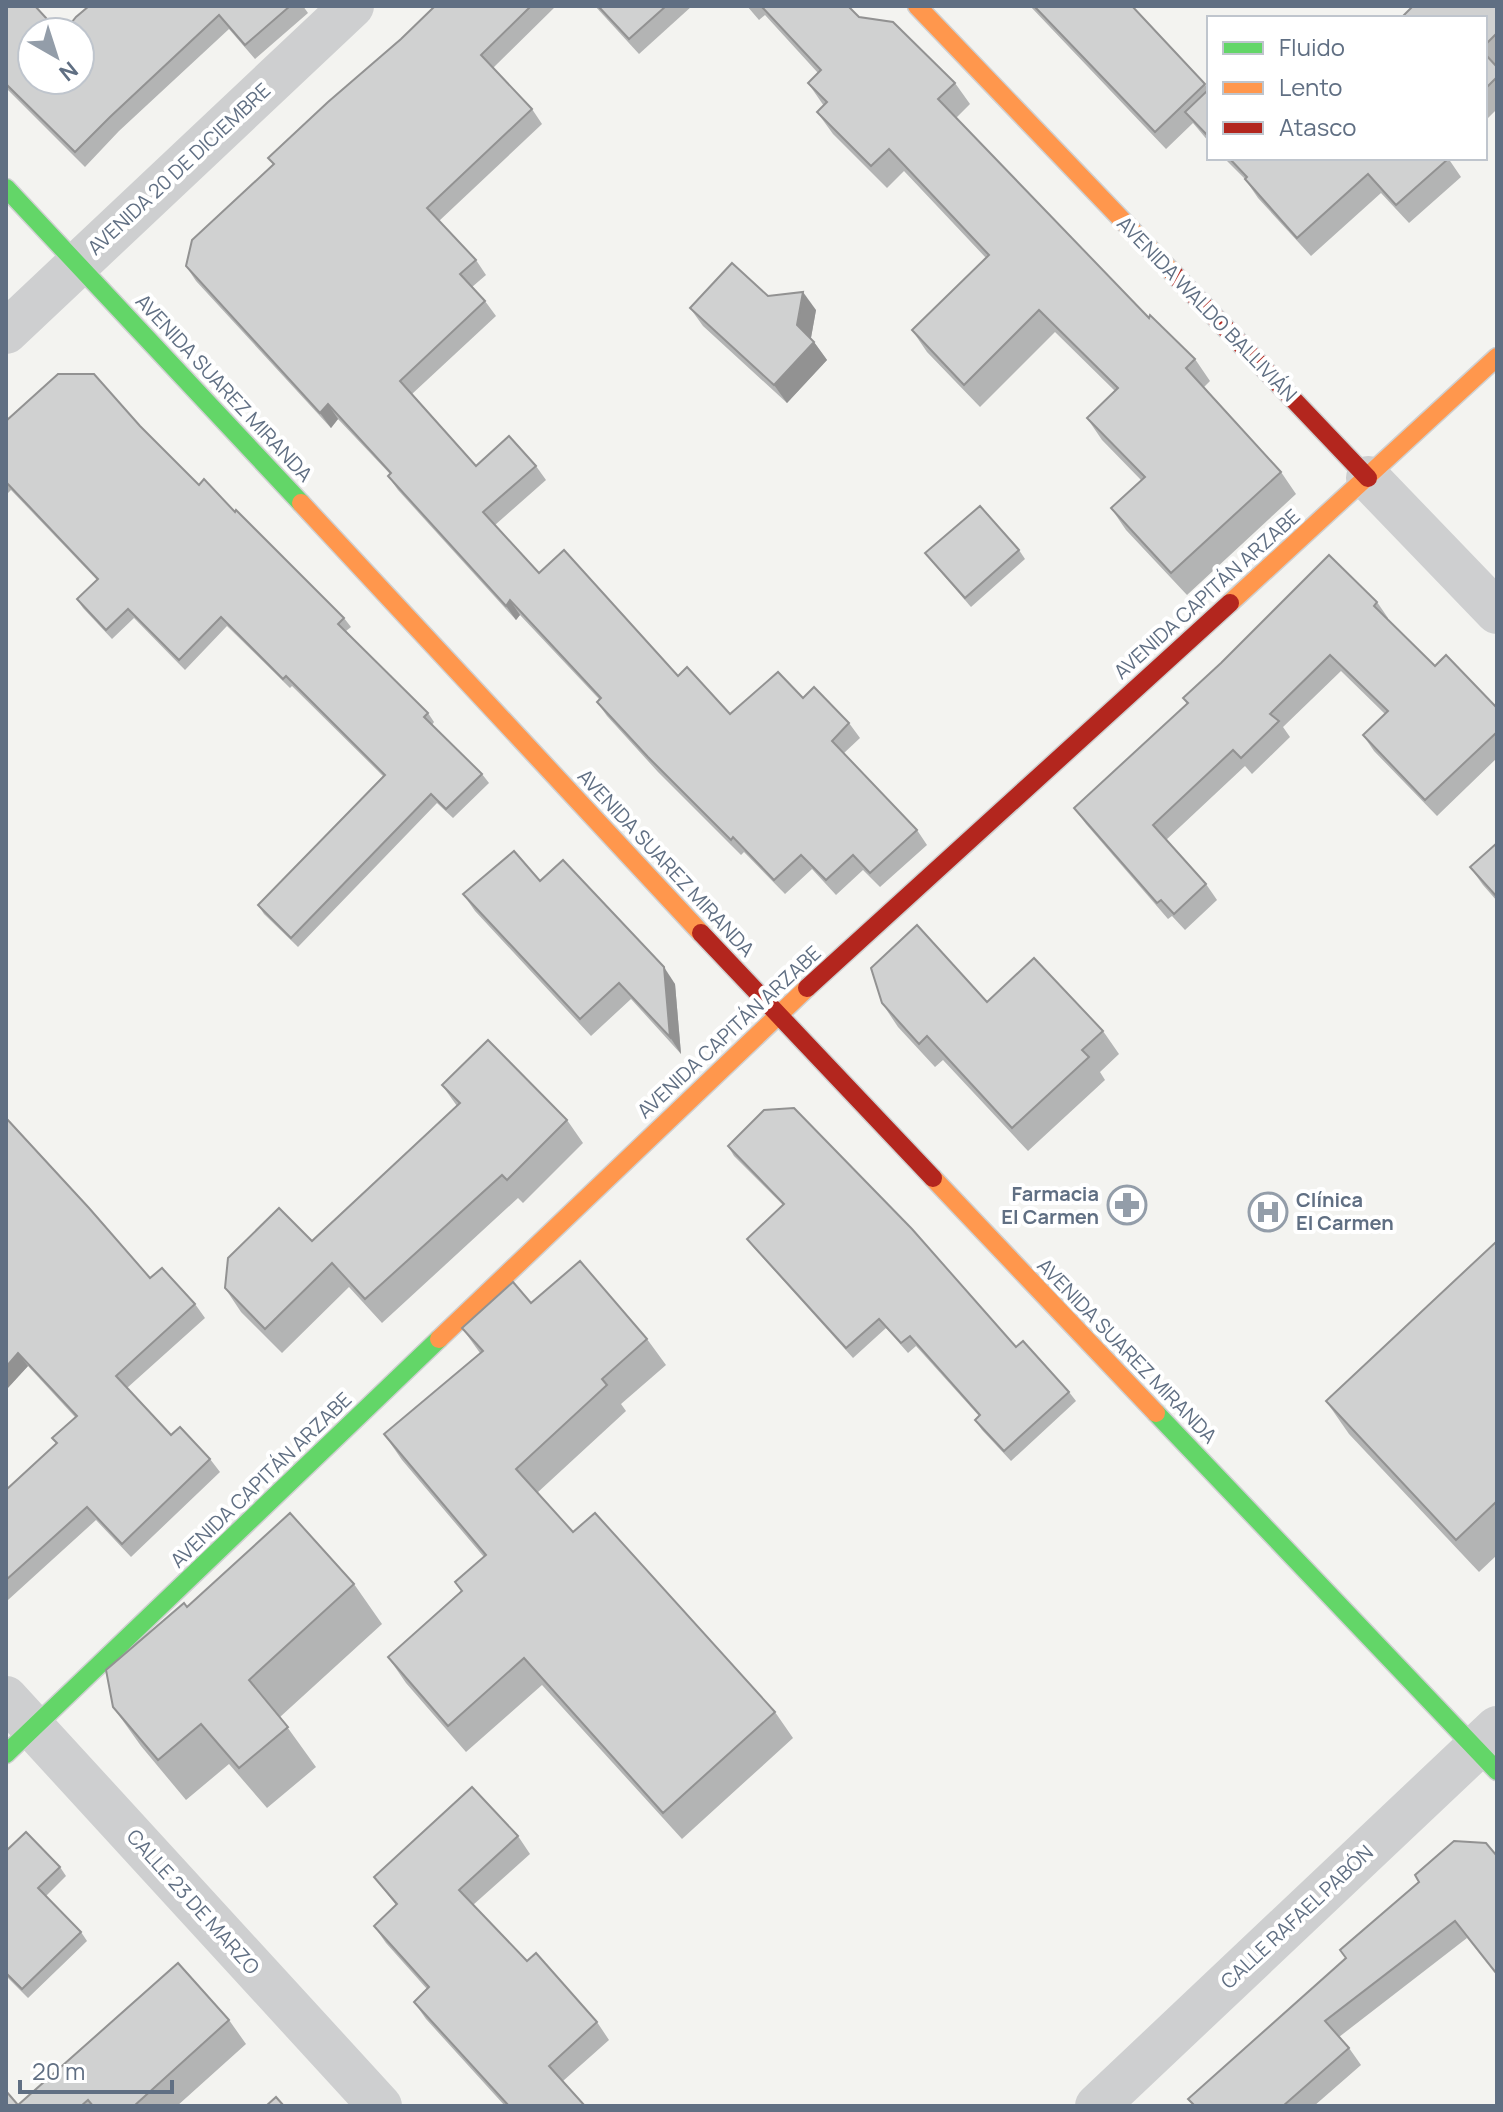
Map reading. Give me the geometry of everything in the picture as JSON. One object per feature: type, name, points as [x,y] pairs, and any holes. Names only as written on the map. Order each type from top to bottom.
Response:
[{"type":"main road","name":"AVENIDA WALDO BALLIVIÁN","points":[[917,6],[1368,478]]},
{"type":"main road","name":"AVENIDA SUAREZ MIRANDA","points":[[6,188],[777,1015],[1490,1749]]},
{"type":"main road","name":"AVENIDA CAPITÁN ARZABE","points":[[15,1726],[777,1015],[1497,357]]},
{"type":"street","name":"AVENIDA 20 DE DICIEMBRE","points":[[6,332],[352,6]]},
{"type":"street","name":"AVENIDA WALDO BALLIVIÁN","points":[[1368,478],[1497,612]]},
{"type":"street","name":"CALLE 23 DE MARZO","points":[[15,1726],[380,2106]]},
{"type":"street","name":"CALLE RAFAEL PABÓN","points":[[1097,2106],[1490,1749]]},
{"type":"building","points":[[6,6],[35,6],[44,16],[16,16],[16,94],[6,84]]},
{"type":"building","points":[[89,6],[290,6],[245,45],[219,15],[75,152],[18,96],[96,96],[96,16],[77,16]]},
{"type":"building","points":[[435,6],[531,6],[481,55],[532,109],[427,208],[476,260],[460,274],[485,301],[400,381],[476,466],[509,436],[536,466],[483,512],[539,573],[564,550],[678,676],[687,667],[730,714],[778,672],[803,698],[814,687],[849,723],[832,741],[917,830],[870,873],[853,855],[826,880],[801,855],[774,880],[648,757],[597,702],[601,698],[510,600],[506,606],[388,476],[391,473],[328,404],[320,413],[186,266],[192,240],[274,164],[268,158]]},
{"type":"building","points":[[598,6],[666,6],[629,39]]},
{"type":"building","points":[[761,6],[848,6],[859,17],[893,22],[955,83],[938,99],[1149,318],[1150,315],[1195,359],[1186,368],[1281,472],[1171,573],[1111,508],[1145,477],[1087,418],[1118,388],[1039,310],[964,385],[912,330],[989,255],[889,149],[871,166],[817,112],[827,102],[808,83],[821,70]]},
{"type":"building","points":[[1034,6],[1132,6],[1205,84],[1155,132]]},
{"type":"building","points":[[1413,6],[1497,6],[1497,33],[1487,43],[1487,16],[1403,16]]},
{"type":"building","points":[[1487,56],[1497,67],[1497,77],[1487,87]]},
{"type":"building","points":[[1207,91],[1207,135],[1185,112]]},
{"type":"building","points":[[1231,160],[1447,160],[1396,205],[1368,174],[1297,238],[1245,179],[1247,177]]},
{"type":"building","points":[[732,263],[768,296],[803,292],[797,325],[814,342],[774,385],[690,308]]},
{"type":"building","points":[[58,374],[94,374],[199,485],[204,479],[344,618],[338,624],[428,713],[424,717],[482,774],[446,809],[431,794],[291,938],[258,905],[385,775],[286,676],[283,679],[221,617],[179,660],[128,609],[106,630],[77,599],[98,579],[6,482],[6,421]]},
{"type":"building","points":[[980,506],[1019,550],[965,598],[925,553]]},
{"type":"building","points":[[1329,555],[1377,602],[1374,606],[1435,666],[1446,655],[1497,708],[1497,732],[1425,800],[1363,735],[1388,711],[1330,655],[1270,714],[1279,721],[1241,758],[1233,750],[1153,825],[1206,884],[1174,914],[1161,900],[1157,903],[1074,808],[1188,703],[1183,698]]},
{"type":"building","points":[[1497,843],[1497,897],[1470,867]]},
{"type":"building","points":[[514,851],[540,881],[563,860],[664,967],[670,1037],[619,983],[580,1019],[463,894]]},
{"type":"building","points":[[917,925],[987,1002],[1034,958],[1103,1031],[1082,1050],[1089,1057],[1012,1128],[927,1036],[919,1044],[882,1003],[871,968]]},
{"type":"building","points":[[488,1040],[567,1120],[507,1180],[502,1175],[365,1299],[332,1263],[265,1329],[225,1288],[228,1258],[279,1208],[312,1241],[460,1103],[442,1085]]},
{"type":"building","points":[[794,1108],[912,1229],[1016,1347],[1023,1341],[1069,1392],[1004,1451],[975,1420],[980,1415],[910,1336],[901,1343],[879,1319],[846,1348],[747,1239],[784,1204],[728,1146],[764,1110]]},
{"type":"building","points":[[6,1118],[150,1278],[162,1268],[195,1304],[116,1376],[171,1435],[180,1427],[210,1459],[122,1544],[87,1507],[6,1580],[6,1490],[57,1443],[52,1438],[77,1416],[18,1353],[6,1367]]},
{"type":"building","points":[[1497,1241],[1497,1501],[1456,1540],[1326,1401]]},
{"type":"building","points":[[580,1261],[647,1339],[602,1379],[607,1385],[516,1469],[573,1532],[595,1513],[775,1712],[663,1813],[524,1658],[448,1726],[388,1657],[462,1591],[455,1582],[486,1555],[384,1434],[483,1351],[462,1328],[513,1282],[531,1303]]},
{"type":"building","points":[[290,1513],[354,1584],[249,1680],[288,1727],[239,1768],[201,1724],[158,1760],[113,1707],[106,1670],[184,1603],[187,1607]]},
{"type":"building","points":[[472,1787],[518,1836],[459,1890],[527,1961],[536,1953],[597,2022],[549,2066],[585,2106],[509,2106],[414,2002],[429,1987],[374,1926],[397,1904],[374,1877]]},
{"type":"building","points":[[26,1832],[60,1867],[38,1888],[81,1932],[22,1989],[6,1973],[6,1851]]},
{"type":"building","points":[[1454,1841],[1486,1843],[1497,1856],[1497,1974],[1455,1921],[1325,2021],[1349,2048],[1283,2106],[1195,2106],[1188,2099],[1346,1958],[1340,1950],[1419,1882],[1415,1875]]},
{"type":"building","points":[[178,1963],[229,2020],[134,2106],[93,2106],[88,2100],[81,2106],[6,2106],[6,2091],[18,2105]]},
{"type":"building","points":[[276,2097],[284,2106],[266,2106]]},
{"type":"traffic: fast","points":[[6,188],[301,503]]},
{"type":"traffic: fast","points":[[6,1754],[439,1339]]},
{"type":"traffic: fast","points":[[1156,1413],[1497,1771]]},
{"type":"traffic: slow","points":[[917,6],[1173,273]]},
{"type":"traffic: slow","points":[[1230,603],[1497,357]]},
{"type":"traffic: slow","points":[[301,503],[701,933]]},
{"type":"traffic: slow","points":[[439,1339],[807,988]]},
{"type":"traffic: slow","points":[[933,1178],[1156,1413]]},
{"type":"traffic: jam","points":[[1173,273],[1368,478]]},
{"type":"traffic: jam","points":[[807,988],[1230,603]]},
{"type":"traffic: jam","points":[[701,933],[933,1178]]},
{"type":"place","name":"Farmacia El Carmen","points":[[1127,1205]]},
{"type":"place","name":"Clínica El Carmen","points":[[1268,1212]]}]
